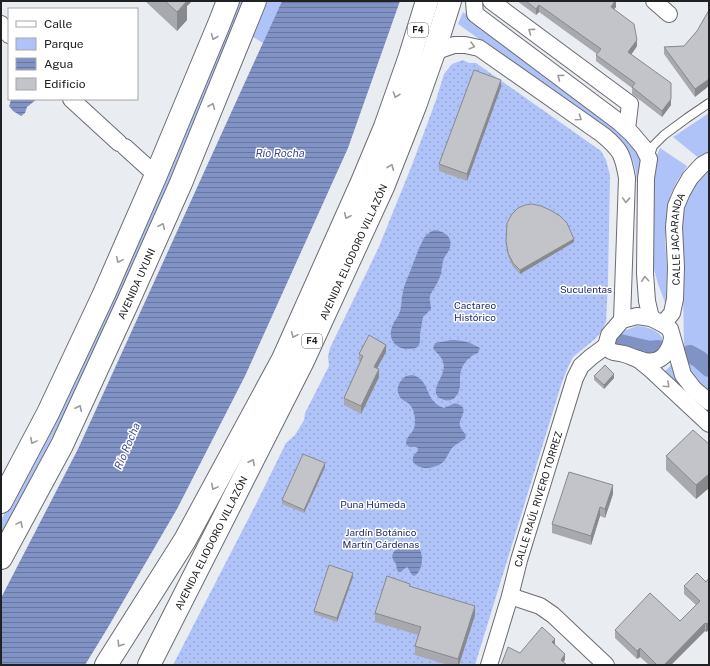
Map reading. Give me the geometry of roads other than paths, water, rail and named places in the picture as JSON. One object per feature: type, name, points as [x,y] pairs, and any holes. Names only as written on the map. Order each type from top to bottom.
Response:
[{"type":"main road","points":[[1,502],[48,413],[104,294],[156,175],[228,1]]},
{"type":"main road","name":"AVENIDA UYUNI","points":[[1,558],[62,445],[128,302],[180,183],[255,1]]},
{"type":"main road","name":"AVENIDA ELIODORO VILLAZÓN","points":[[185,540],[283,359],[385,128],[427,1]]},
{"type":"main road","name":"AVENIDA ELIODORO VILLAZÓN","points":[[149,665],[276,416],[383,187],[415,106],[450,1]]},
{"type":"main road","points":[[124,665],[142,635],[185,540]]},
{"type":"main road","name":"F4","points":[[106,665],[185,540]]},
{"type":"main road","points":[[142,665],[171,621]]},
{"type":"street","points":[[474,1],[475,14],[619,122],[646,153],[645,273],[647,301],[657,321]]},
{"type":"street","points":[[491,1],[630,104],[627,130]]},
{"type":"street","points":[[654,1],[669,14]]},
{"type":"street","points":[[1,24],[8,34]]},
{"type":"street","points":[[434,52],[454,45],[465,44],[479,48],[603,135],[620,151],[627,178],[622,320]]},
{"type":"street","points":[[72,100],[156,175]]},
{"type":"street","name":"CALLE JACARANDA","points":[[657,321],[672,313],[675,299],[676,267],[674,227],[676,206],[690,178],[702,165],[709,161]]},
{"type":"street","points":[[672,338],[667,354],[660,359],[646,362],[624,354],[611,352],[606,346],[609,335],[622,320],[637,316],[657,321],[670,329],[683,376],[694,389],[709,402]]},
{"type":"street","name":"CALLE RAÚL RIVERO TORREZ","points":[[489,665],[574,378],[581,366],[590,357],[606,346]]},
{"type":"street","points":[[638,359],[709,424]]},
{"type":"street","points":[[510,596],[540,606],[553,615],[606,665]]},
{"type":"lane","points":[[646,153],[664,135],[709,104]]},
{"type":"water","name":"Río Rocha","points":[[282,1],[400,1],[348,148],[245,376],[177,509],[85,665],[1,665],[1,598],[78,449]]},
{"type":"water","points":[[11,100],[36,100],[27,107],[25,113],[21,116],[13,111],[9,106]]},
{"type":"water","points":[[434,230],[444,233],[449,237],[451,243],[450,249],[443,260],[440,278],[430,296],[431,309],[423,317],[419,345],[416,348],[411,349],[402,348],[395,344],[392,340],[391,331],[400,311],[404,287],[420,245],[424,238]]},
{"type":"water","points":[[459,340],[473,344],[480,348],[478,353],[466,361],[462,368],[458,393],[453,399],[446,400],[439,398],[436,393],[436,387],[442,376],[444,364],[433,349],[435,343]]},
{"type":"water","points":[[412,375],[422,381],[433,401],[437,405],[444,408],[456,404],[463,407],[464,410],[460,426],[466,435],[465,439],[452,448],[442,463],[433,467],[423,468],[417,466],[413,459],[414,455],[418,451],[418,448],[409,447],[406,444],[407,438],[415,426],[415,420],[413,410],[408,403],[401,399],[398,390],[399,384],[402,380],[406,376]]},
{"type":"water","points":[[405,545],[415,546],[421,552],[422,561],[420,570],[414,576],[407,567],[401,572],[398,572],[396,563],[392,556],[398,548]]},
{"type":"waterway","points":[[620,343],[650,350],[658,349]]},
{"type":"waterway","points":[[690,354],[699,359],[709,368]]},
{"type":"park label","name":"Suculentas","points":[[586,289]]},
{"type":"park label","name":"Cactareo Histórico","points":[[475,310]]},
{"type":"park label","name":"Puna Húmeda","points":[[373,504]]},
{"type":"park label","name":"Jardín Botánico Martín Cárdenas","points":[[381,538]]}]
